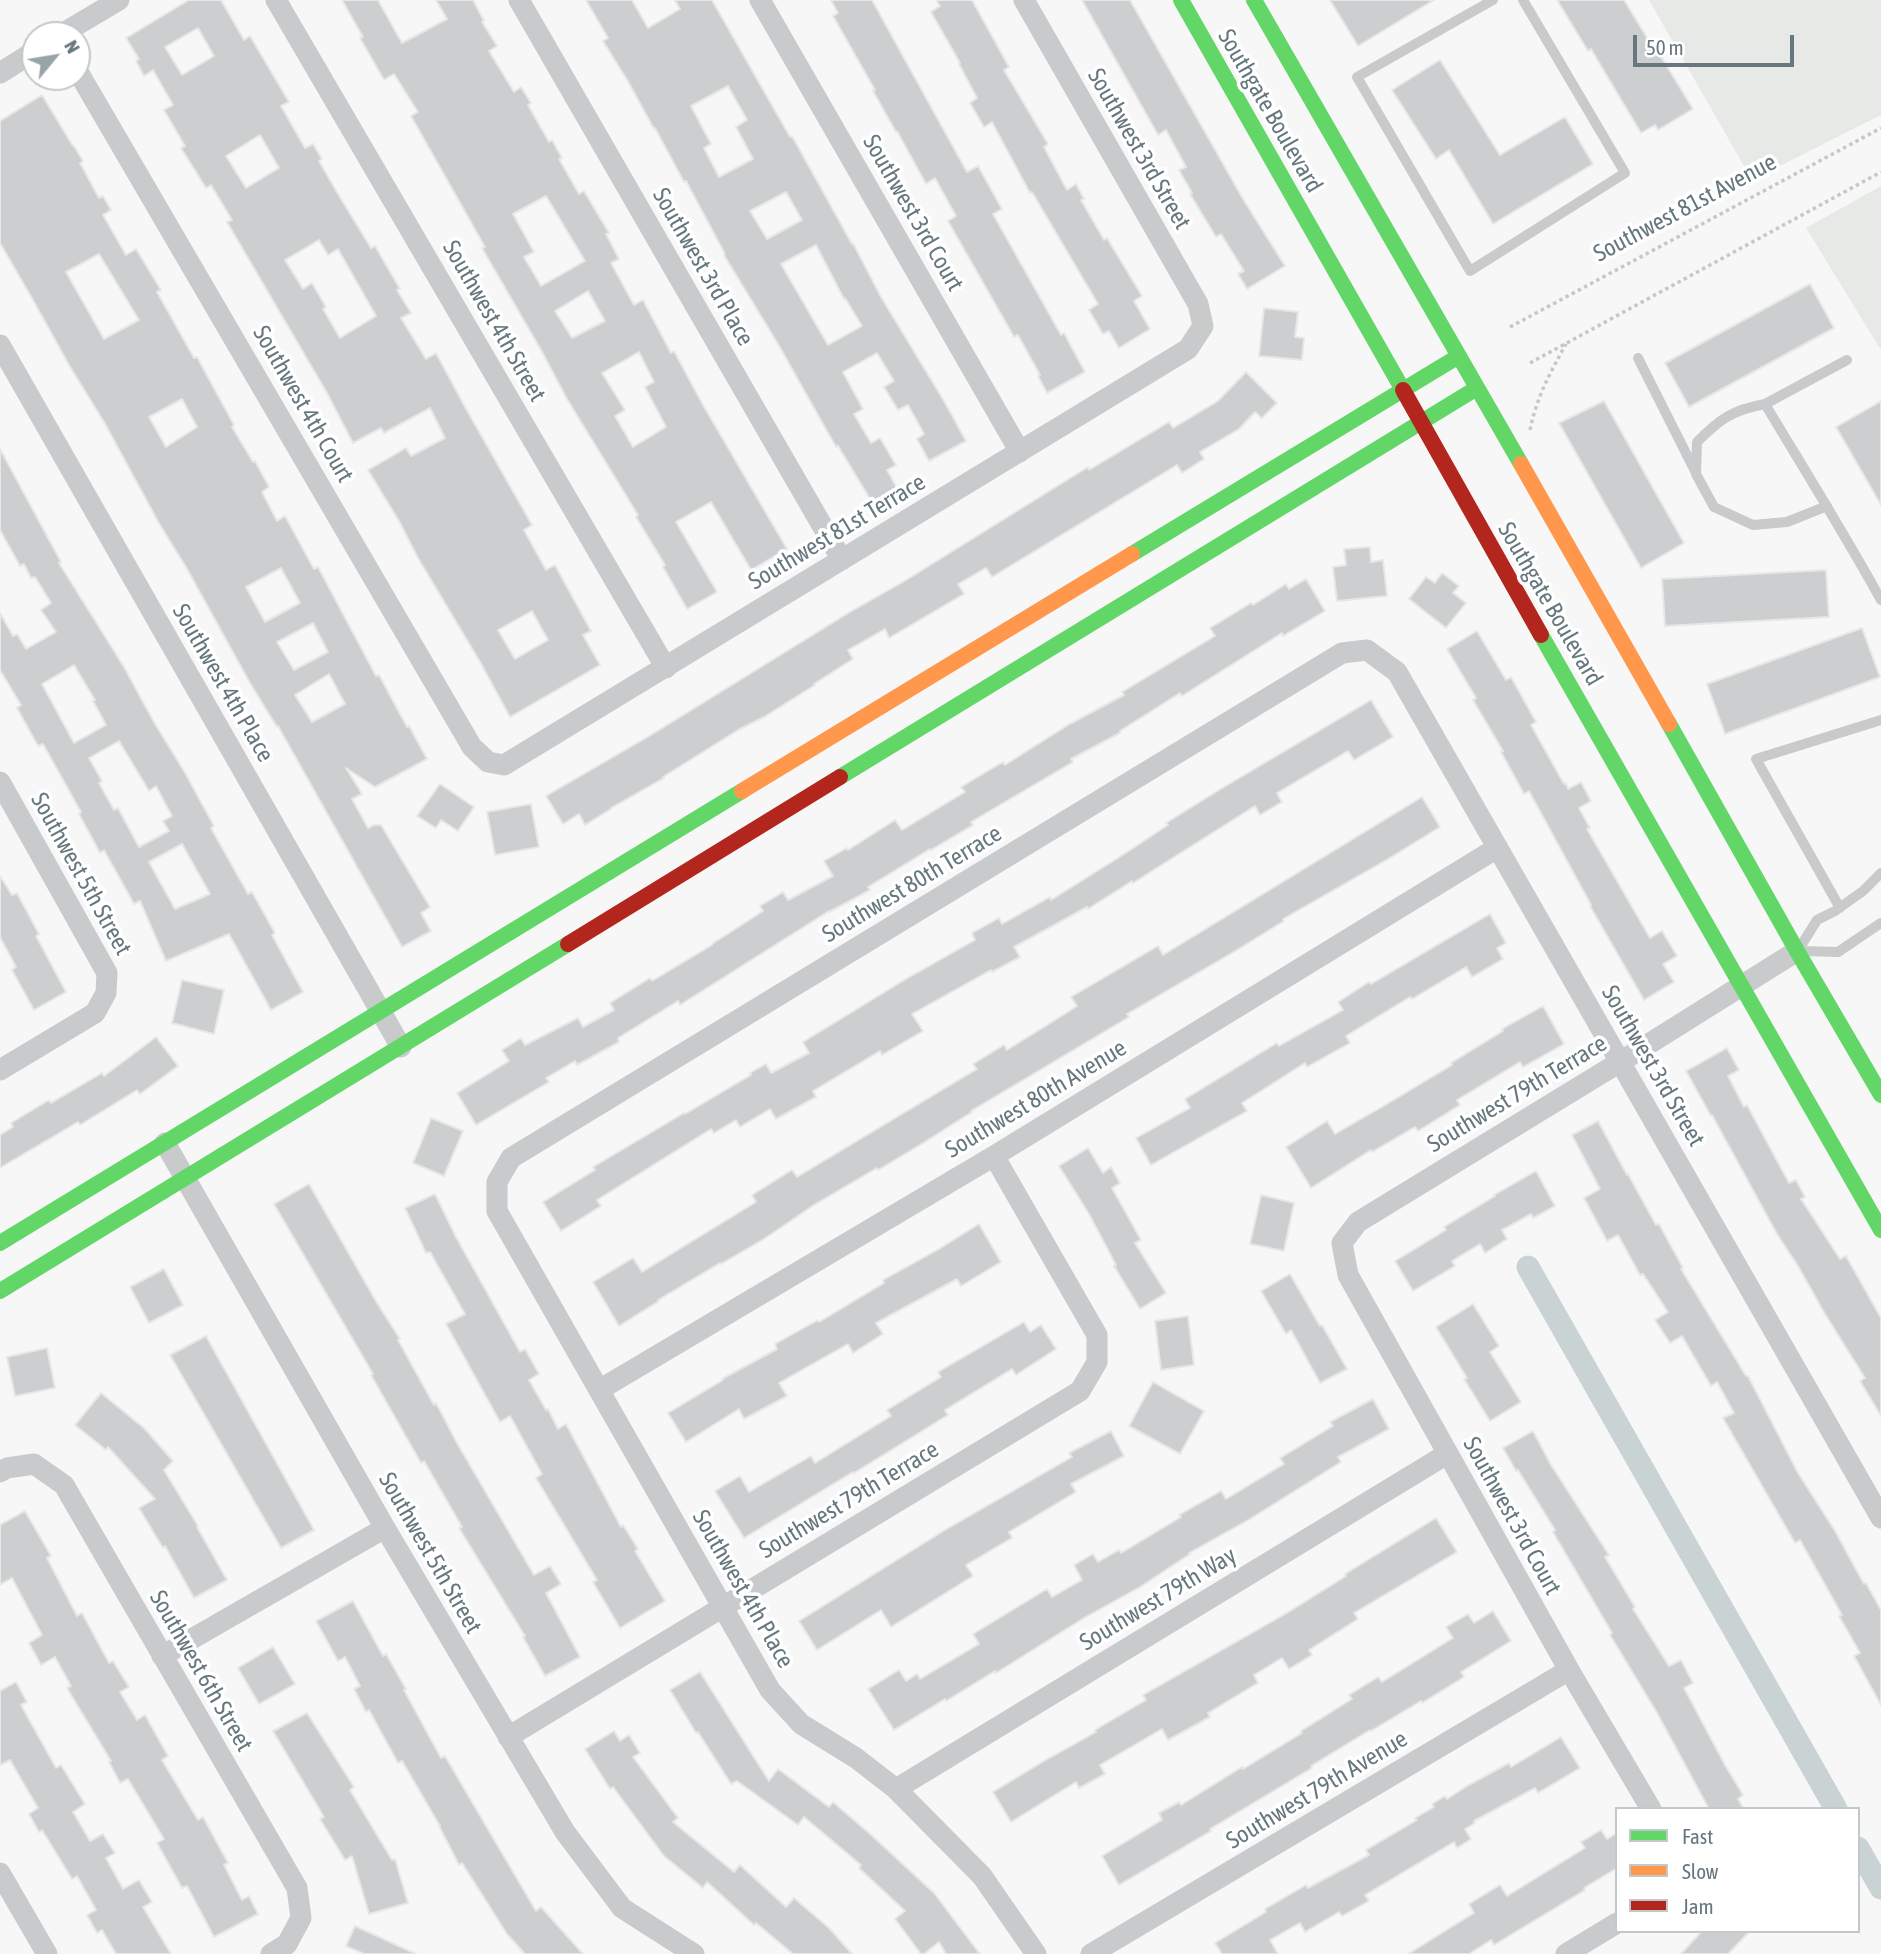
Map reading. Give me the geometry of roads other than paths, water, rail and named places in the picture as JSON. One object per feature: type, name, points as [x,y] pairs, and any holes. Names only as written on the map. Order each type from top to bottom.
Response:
[{"type":"street","points":[[84,21],[119,0]]},
{"type":"street","name":"Southwest 4th Street","points":[[276,0],[666,668]]},
{"type":"street","name":"Southwest 3rd Place","points":[[519,0],[842,560]]},
{"type":"street","name":"Southwest 3rd Court","points":[[760,0],[1020,452]]},
{"type":"street","name":"Southwest 3rd Street","points":[[1024,0],[1198,304],[1203,326]]},
{"type":"street","name":"Southgate Boulevard","points":[[1181,0],[1739,987],[1881,1230]]},
{"type":"street","name":"Southgate Boulevard","points":[[1254,0],[1881,1095]]},
{"type":"street","points":[[0,72],[21,59]]},
{"type":"street","name":"Southwest 4th Court","points":[[90,91],[472,747],[488,762]]},
{"type":"street","name":"Southwest 81st Terrace","points":[[488,762],[504,765],[666,668],[1188,349],[1203,326]]},
{"type":"street","name":"Southwest 4th Place","points":[[0,345],[401,1047]]},
{"type":"street","points":[[0,1243],[1459,356]]},
{"type":"street","points":[[0,1291],[1477,388]]},
{"type":"street","name":"Southwest 3rd Street","points":[[1367,650],[1397,672],[1881,1518]]},
{"type":"street","name":"Southwest 80th Terrace","points":[[497,1182],[511,1158],[1342,653],[1367,650]]},
{"type":"street","name":"Southwest 5th Street","points":[[0,782],[107,973],[106,993],[95,1013],[0,1070]]},
{"type":"street","name":"Southwest 80th Avenue","points":[[599,1390],[994,1156],[1497,848]]},
{"type":"street","name":"Southwest 79th Terrace","points":[[1342,1243],[1358,1222],[1797,951]]},
{"type":"street","name":"Southwest 5th Street","points":[[165,1143],[384,1528],[565,1832],[622,1908],[694,1954]]},
{"type":"street","name":"Southwest 79th Terrace","points":[[508,1737],[1080,1391],[1097,1362],[1097,1335],[994,1156]]},
{"type":"street","name":"Southwest 4th Place","points":[[497,1182],[497,1211],[771,1690],[801,1724],[856,1758],[896,1789],[982,1876],[1036,1954]]},
{"type":"street","name":"Southwest 3rd Court","points":[[1342,1243],[1348,1275],[1569,1670],[1650,1807]]},
{"type":"street","name":"Southwest 79th Way","points":[[896,1789],[1447,1454]]},
{"type":"street","name":"Southwest 6th Street","points":[[0,1472],[6,1468],[34,1464],[64,1485],[297,1888],[301,1918],[287,1944],[271,1954]]},
{"type":"street","points":[[162,1656],[384,1528]]},
{"type":"street","name":"Southwest 79th Avenue","points":[[1091,1954],[1569,1670]]},
{"type":"street","points":[[0,1873],[47,1954]]},
{"type":"street","points":[[1566,1954],[1615,1924]]},
{"type":"lane","points":[[1493,0],[1357,77],[1470,271],[1625,173],[1523,0]]},
{"type":"lane","points":[[1638,358],[1714,507],[1753,525],[1787,522],[1827,506]]},
{"type":"lane","points":[[1696,474],[1697,442],[1720,419],[1747,407],[1765,404],[1847,360]]},
{"type":"lane","points":[[1765,404],[1881,600]]},
{"type":"lane","points":[[1840,908],[1756,759],[1881,720]]},
{"type":"lane","points":[[1797,951],[1817,920],[1840,908],[1881,873]]},
{"type":"lane","points":[[1797,951],[1838,952],[1881,923]]},
{"type":"waterway","points":[[1528,1267],[1835,1807]]},
{"type":"waterway","points":[[1860,1851],[1881,1888]]}]
